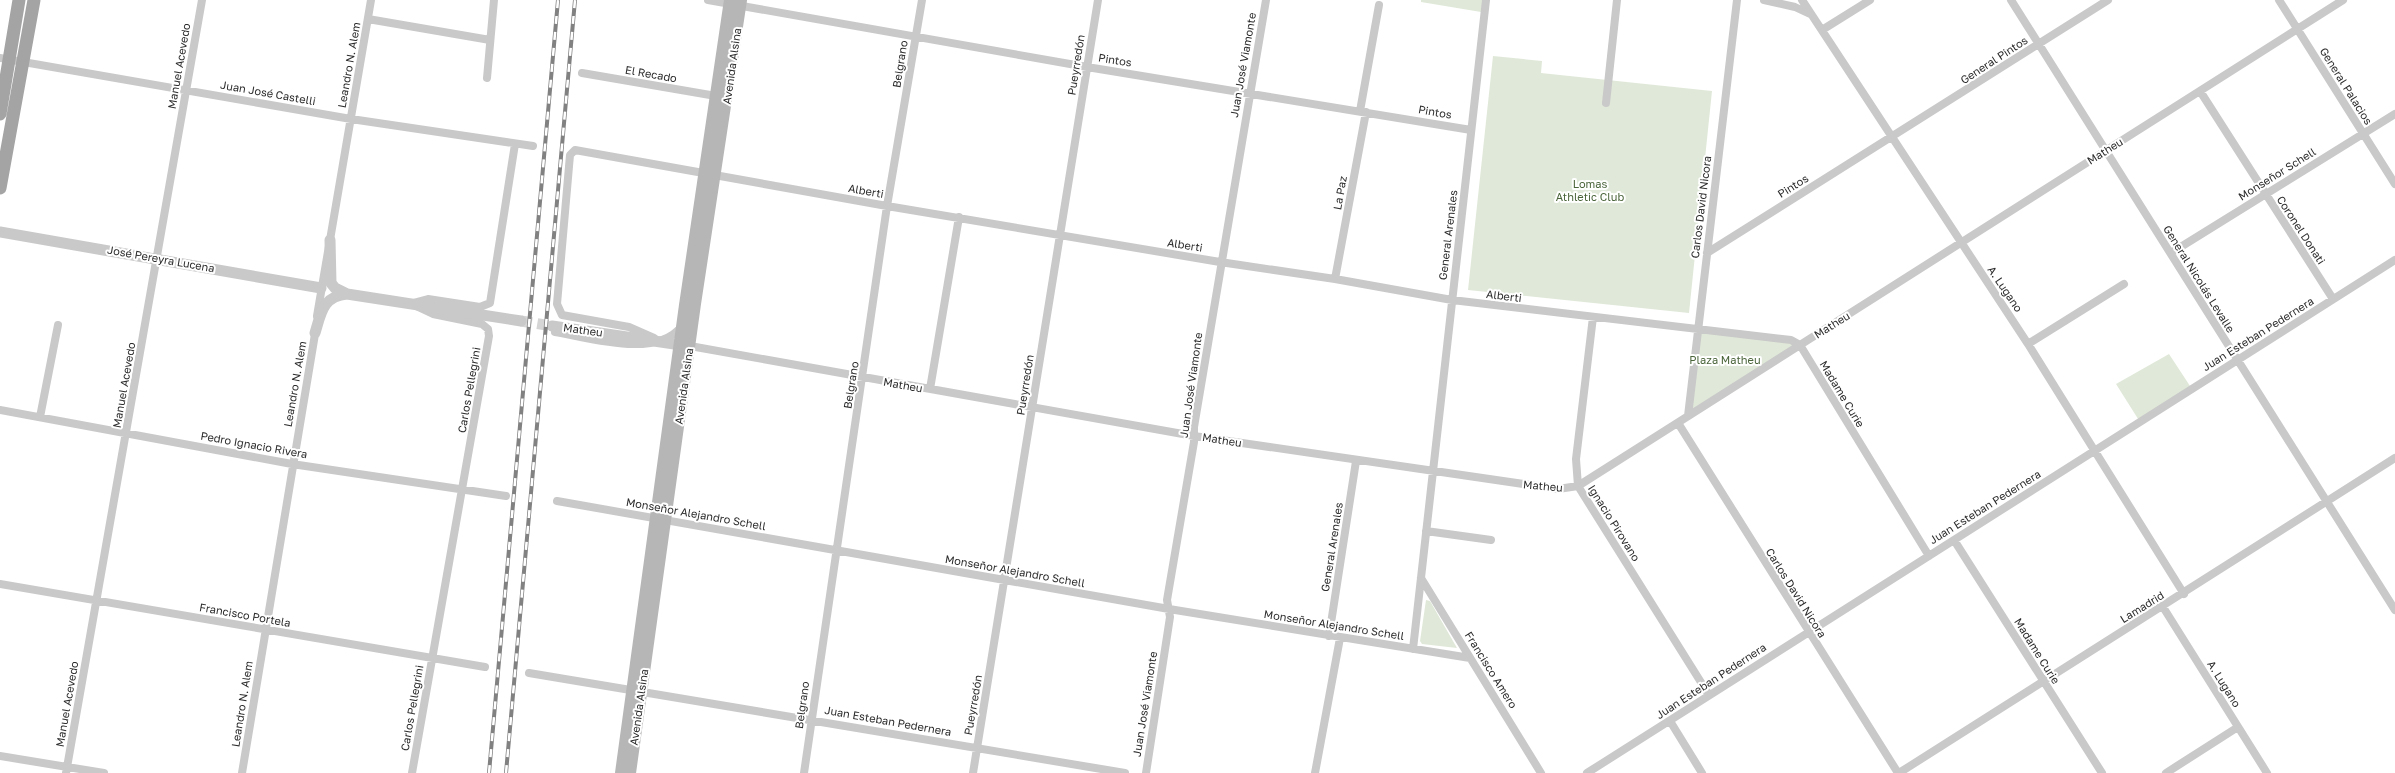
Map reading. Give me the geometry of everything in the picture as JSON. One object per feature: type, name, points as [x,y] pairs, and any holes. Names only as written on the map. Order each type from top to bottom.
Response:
[{"type":"main road","points":[[0,114],[5,59],[20,0]]},
{"type":"main road","points":[[0,188],[34,0]]},
{"type":"main road","name":"Avenida Alsina","points":[[661,519],[678,361],[685,345],[682,326],[710,175],[716,96],[735,2]]},
{"type":"main road","name":"Avenida Alsina","points":[[621,773],[637,690],[735,2]]},
{"type":"main road","name":"Avenida Alsina","points":[[630,773],[637,690]]},
{"type":"street","name":"Manuel Acevedo","points":[[66,770],[158,258],[202,0]]},
{"type":"street","name":"Leandro N. Alem","points":[[242,773],[292,464],[315,333],[321,288],[371,0]]},
{"type":"street","points":[[486,78],[494,0]]},
{"type":"street","name":"Pintos","points":[[708,0],[735,2],[1087,67],[1250,92],[1471,130]]},
{"type":"street","name":"Belgrano","points":[[804,773],[836,551],[864,378],[887,206],[922,0]]},
{"type":"street","name":"Pueyrredón","points":[[973,773],[1098,0]]},
{"type":"street","name":"Juan José Viamonte","points":[[1146,773],[1170,617],[1168,600],[1220,262],[1266,0]]},
{"type":"street","name":"General Arenales","points":[[1432,472],[1486,0]]},
{"type":"street","points":[[1606,103],[1617,0]]},
{"type":"street","name":"Carlos David Nicora","points":[[1688,416],[1737,0]]},
{"type":"street","points":[[1764,0],[1795,7],[1811,14]]},
{"type":"street","name":"A. Lugano","points":[[1802,0],[2028,344],[2184,594]]},
{"type":"street","points":[[1822,30],[1870,0]]},
{"type":"street","name":"General Nicolás Levalle","points":[[2011,0],[2395,610]]},
{"type":"street","name":"General Pintos","points":[[1892,138],[2108,0]]},
{"type":"street","name":"General Palacios","points":[[2279,0],[2395,184]]},
{"type":"street","name":"Matheu","points":[[554,329],[662,341],[1032,408],[1194,436],[1356,461],[1558,489],[1578,486],[2342,0]]},
{"type":"street","name":"La Paz","points":[[1335,279],[1379,5]]},
{"type":"street","points":[[368,19],[490,40]]},
{"type":"street","name":"Juan José Castelli","points":[[5,59],[351,119],[533,146]]},
{"type":"street","name":"El Recado","points":[[582,73],[716,96]]},
{"type":"street","name":"Coronel Donati","points":[[2200,91],[2264,194],[2333,299]]},
{"type":"street","name":"Monseñor Schell","points":[[2171,253],[2395,114]]},
{"type":"street","name":"Pintos","points":[[1707,253],[1892,138]]},
{"type":"street","points":[[412,304],[428,299],[480,307],[490,304],[515,144]]},
{"type":"street","name":"Alberti","points":[[562,315],[556,304],[570,155],[575,150],[1060,236],[1335,279],[1452,300],[1791,340],[1800,345]]},
{"type":"street","points":[[930,389],[959,218]]},
{"type":"street","name":"José Pereyra Lucena","points":[[0,232],[158,258],[321,288]]},
{"type":"street","points":[[330,240],[330,280],[335,288],[347,294],[521,321]]},
{"type":"street","name":"Juan Esteban Pedernera","points":[[1587,773],[2395,260]]},
{"type":"street","points":[[2028,344],[2124,284]]},
{"type":"street","points":[[315,333],[326,304],[332,297],[347,294]]},
{"type":"street","name":"Carlos Pellegrini","points":[[412,304],[427,312],[482,324],[488,329],[489,336],[412,773]]},
{"type":"street","name":"Matheu","points":[[562,315],[629,327],[662,341],[673,349],[678,361]]},
{"type":"street","name":"Ignacio Pirovano","points":[[1593,317],[1576,459],[1578,486],[1710,695]]},
{"type":"street","points":[[40,417],[58,325]]},
{"type":"street","points":[[662,341],[674,335],[682,326]]},
{"type":"street","name":"Madame Curie","points":[[1800,345],[1929,556]]},
{"type":"street","name":"Pedro Ignacio Rivera","points":[[0,410],[292,464],[506,496]]},
{"type":"street","name":"Carlos David Nicora","points":[[1678,423],[1898,773]]},
{"type":"street","name":"Lamadrid","points":[[1898,773],[2043,681],[2164,607],[2395,458]]},
{"type":"street","name":"General Arenales","points":[[1329,636],[1356,461]]},
{"type":"street","points":[[1413,648],[1432,472]]},
{"type":"street","name":"Monseñor Alejandro Schell","points":[[557,501],[1169,609],[1470,658]]},
{"type":"street","points":[[1426,531],[1491,540]]},
{"type":"street","name":"Madame Curie","points":[[1954,540],[2102,773]]},
{"type":"street","name":"Francisco Amero","points":[[1421,578],[1541,773]]},
{"type":"street","name":"Francisco Portela","points":[[0,584],[485,667]]},
{"type":"street","name":"A. Lugano","points":[[2164,607],[2267,773]]},
{"type":"street","points":[[1315,773],[1340,638]]},
{"type":"street","name":"Juan Esteban Pedernera","points":[[529,674],[637,690],[1125,773]]},
{"type":"street","points":[[1670,721],[1702,773]]},
{"type":"street","points":[[2166,773],[2238,727]]},
{"type":"street","points":[[0,756],[66,770],[104,773]]},
{"type":"green space","points":[[1421,0],[1483,0],[1481,12],[1421,2]]},
{"type":"green space","name":"Lomas Athletic Club","points":[[1493,56],[1542,61],[1541,73],[1712,91],[1689,313],[1468,290]]},
{"type":"green space","name":"Plaza Matheu","points":[[1698,328],[1800,345],[1688,416]]},
{"type":"green space","points":[[2169,354],[2192,389],[2140,422],[2116,384]]},
{"type":"green space","points":[[1426,600],[1430,601],[1457,648],[1422,644],[1420,641]]},
{"type":"tunnel","points":[[521,321],[552,326]]},
{"type":"railway","points":[[489,773],[558,0]]},
{"type":"railway","points":[[506,773],[575,0]]}]
